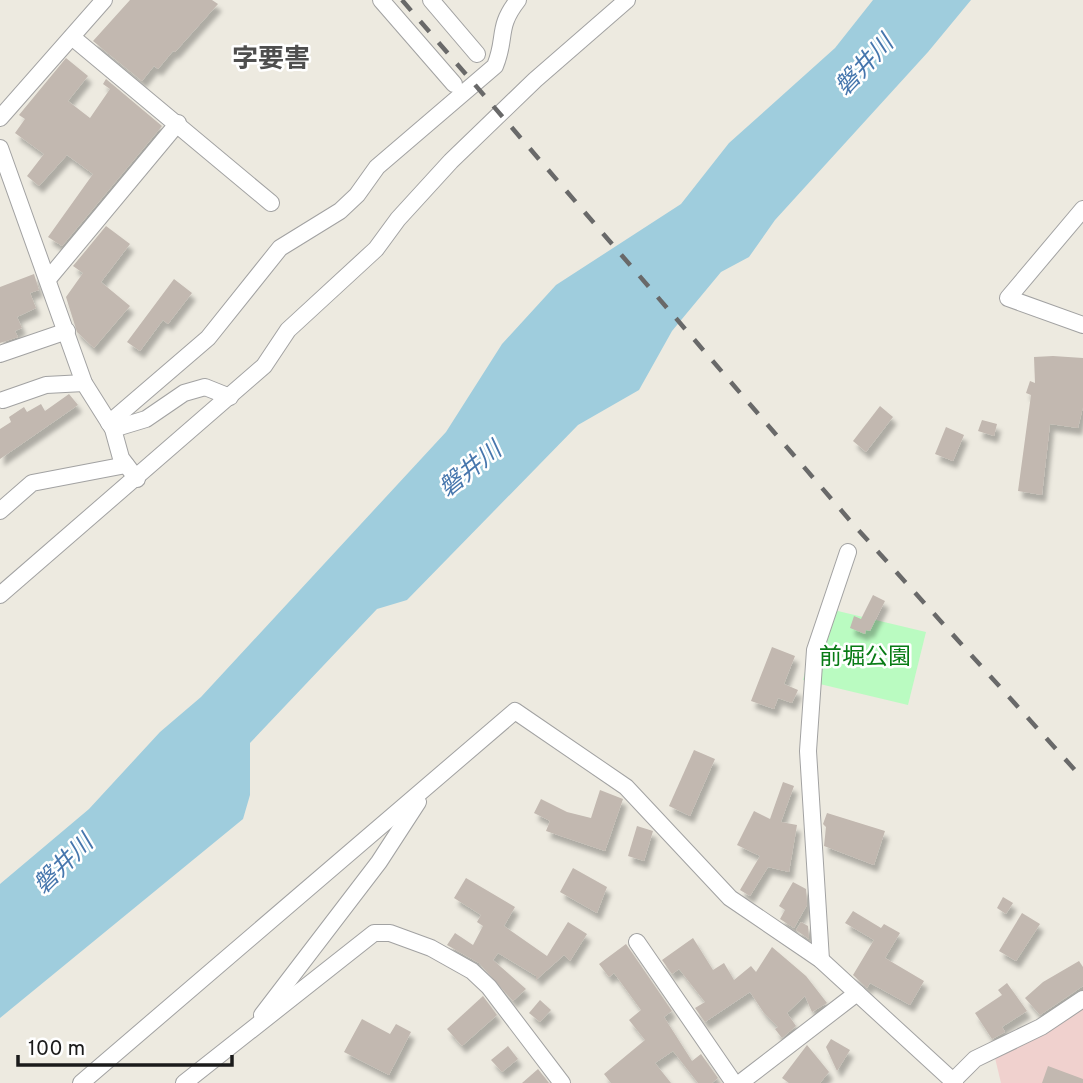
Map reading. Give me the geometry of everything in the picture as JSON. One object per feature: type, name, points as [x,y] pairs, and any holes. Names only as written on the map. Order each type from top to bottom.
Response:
[{"type":"street","points":[[0,118],[104,0]]},
{"type":"street","points":[[381,0],[454,84]]},
{"type":"street","points":[[431,0],[477,54]]},
{"type":"street","points":[[111,426],[208,338],[280,248],[340,211],[357,195],[377,167],[495,66],[503,48],[501,28],[505,16],[517,0]]},
{"type":"street","points":[[0,595],[264,366],[288,330],[376,249],[398,219],[451,161],[535,80],[627,0]]},
{"type":"street","points":[[72,37],[271,203]]},
{"type":"street","points":[[49,278],[178,123]]},
{"type":"street","points":[[0,148],[5,176],[49,278],[84,383],[111,426],[126,465],[136,479]]},
{"type":"street","points":[[1083,209],[1008,298],[1083,325]]},
{"type":"street","points":[[0,354],[67,331]]},
{"type":"street","points":[[3,400],[46,385],[84,383]]},
{"type":"street","points":[[111,426],[146,419],[184,393],[205,387],[230,397]]},
{"type":"street","points":[[3,505],[32,483],[126,465]]},
{"type":"street","points":[[821,960],[808,751],[815,650],[848,552]]},
{"type":"street","points":[[81,1083],[515,711],[626,788],[730,898],[821,960],[954,1082],[975,1059],[1041,1027],[1083,999]]},
{"type":"street","points":[[249,1035],[379,862],[427,787]]},
{"type":"street","points":[[184,1083],[249,1035],[365,937],[374,933],[390,933],[431,948],[472,971],[489,987],[562,1083]]},
{"type":"street","points":[[637,942],[734,1083]]},
{"type":"street","points":[[740,1083],[857,993]]},
{"type":"shaded area","points":[[1083,1007],[1083,1083],[1001,1083],[995,1058]]},
{"type":"green space","name":"前堀公園","points":[[821,607],[926,632],[908,705],[803,680]]},
{"type":"water","name":"磐井川","points":[[873,0],[971,0],[928,52],[775,220],[749,257],[721,272],[672,331],[639,390],[578,425],[407,600],[377,609],[250,743],[250,795],[243,819],[0,1018],[0,884],[89,809],[160,732],[201,697],[446,432],[502,344],[556,285],[681,204],[729,143],[835,48]]},
{"type":"building","points":[[130,0],[212,0],[218,4],[175,52],[173,51],[158,69],[154,66],[142,81],[93,41]]},
{"type":"building","points":[[66,58],[88,76],[68,101],[90,118],[110,89],[103,84],[106,79],[162,126],[62,246],[48,237],[93,174],[67,155],[39,186],[27,176],[44,154],[15,133],[25,119],[19,115]]},
{"type":"building","points":[[106,226],[130,244],[101,282],[130,306],[94,348],[77,332],[66,297],[83,273],[73,266]]},
{"type":"building","points":[[34,274],[39,290],[30,293],[36,308],[17,317],[22,328],[15,331],[18,337],[0,343],[0,287]]},
{"type":"building","points":[[174,279],[192,293],[168,324],[163,320],[140,351],[127,342]]},
{"type":"building","points":[[1034,357],[1083,358],[1083,407],[1078,428],[1050,424],[1042,495],[1018,491],[1031,395],[1026,393],[1030,381],[1035,383]]},
{"type":"building","points":[[69,394],[78,405],[0,459],[0,429],[11,422],[9,417],[24,407],[27,412],[41,404],[45,411]]},
{"type":"building","points":[[880,406],[893,417],[866,452],[853,441]]},
{"type":"building","points":[[982,420],[997,424],[994,436],[978,431]]},
{"type":"building","points":[[946,427],[964,435],[953,461],[935,454]]},
{"type":"building","points":[[873,595],[885,601],[870,631],[866,630],[865,634],[850,628],[854,616],[861,619]]},
{"type":"building","points":[[772,647],[795,656],[784,684],[798,690],[792,703],[778,698],[774,709],[751,701]]},
{"type":"building","points":[[694,750],[715,759],[690,816],[669,806]]},
{"type":"building","points":[[783,782],[794,786],[781,822],[797,825],[789,872],[768,867],[750,896],[740,890],[760,856],[737,845],[754,811],[770,819]]},
{"type":"building","points":[[600,790],[623,799],[605,851],[546,831],[550,821],[534,813],[541,799],[567,812],[591,818]]},
{"type":"building","points":[[827,813],[885,831],[874,865],[824,846],[826,827],[823,824]]},
{"type":"building","points":[[637,826],[653,831],[644,861],[628,856]]},
{"type":"building","points":[[573,868],[607,887],[597,913],[560,892]]},
{"type":"building","points":[[466,878],[515,907],[504,926],[547,956],[568,922],[587,934],[570,961],[564,955],[536,980],[536,976],[498,953],[493,960],[526,989],[513,1001],[479,963],[447,945],[455,933],[473,945],[483,926],[477,922],[481,915],[454,898]]},
{"type":"building","points":[[793,882],[806,889],[807,905],[794,928],[780,919],[785,910],[779,906]]},
{"type":"building","points":[[1003,897],[1013,903],[1006,914],[997,908]]},
{"type":"building","points":[[853,911],[881,928],[884,924],[900,933],[885,958],[924,981],[910,1005],[870,983],[867,988],[853,975],[874,940],[845,923]]},
{"type":"building","points":[[1022,913],[1040,924],[1016,961],[999,951]]},
{"type":"building","points":[[801,922],[808,926],[809,939],[796,930]]},
{"type":"building","points":[[693,938],[713,970],[724,963],[734,980],[751,966],[756,972],[772,947],[806,976],[827,1003],[812,1012],[805,996],[787,1013],[796,1026],[782,1038],[775,1029],[778,1027],[764,1013],[750,992],[705,1022],[695,1008],[705,1002],[679,969],[672,974],[662,960]]},
{"type":"building","points":[[626,944],[672,1011],[664,1017],[692,1061],[701,1054],[718,1078],[712,1083],[698,1083],[673,1051],[655,1063],[671,1083],[611,1083],[604,1074],[645,1040],[629,1020],[641,1010],[614,973],[609,977],[599,964]]},
{"type":"building","points":[[1079,961],[1083,967],[1083,986],[1040,1015],[1025,998],[1043,982]]},
{"type":"building","points":[[1007,983],[1027,1011],[1002,1027],[1005,1032],[992,1039],[975,1013],[1002,995],[998,990]]},
{"type":"building","points":[[483,996],[497,1015],[462,1046],[447,1029]]},
{"type":"building","points":[[540,1000],[551,1010],[540,1022],[529,1013]]},
{"type":"building","points":[[362,1019],[390,1034],[396,1024],[411,1032],[389,1075],[344,1052]]},
{"type":"building","points":[[831,1039],[850,1050],[837,1071],[826,1047]]},
{"type":"building","points":[[807,1045],[829,1072],[820,1083],[789,1083],[782,1078]]},
{"type":"building","points":[[508,1046],[518,1059],[502,1072],[491,1060]]},
{"type":"building","points":[[1048,1066],[1083,1079],[1083,1083],[1042,1083]]},
{"type":"building","points":[[538,1069],[549,1083],[522,1083]]},
{"type":"railway","points":[[402,0],[853,524],[1083,779]]},
{"type":"district","name":"字要害","points":[[271,58]]}]
